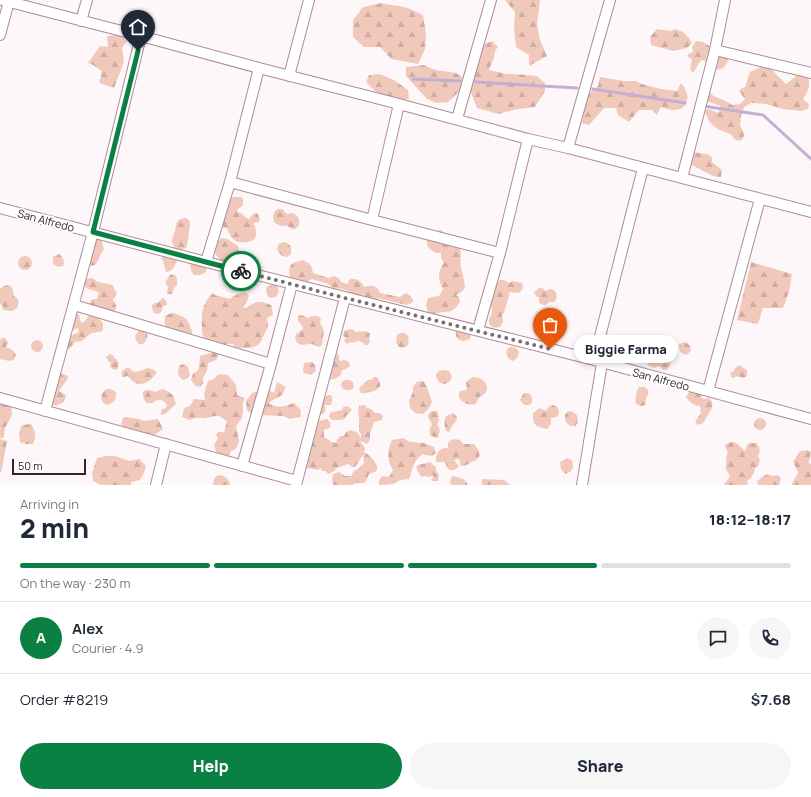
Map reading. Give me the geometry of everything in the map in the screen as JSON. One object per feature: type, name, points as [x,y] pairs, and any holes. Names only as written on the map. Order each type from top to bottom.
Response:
[{"type":"street","points":[[81,20],[87,0]]},
{"type":"street","points":[[289,76],[309,0]]},
{"type":"street","points":[[457,119],[491,0]]},
{"type":"street","points":[[568,148],[610,0]]},
{"type":"street","points":[[682,178],[715,50],[725,0]]},
{"type":"street","points":[[0,35],[5,1],[811,212]]},
{"type":"street","points":[[45,411],[93,232],[141,36]]},
{"type":"street","points":[[715,50],[811,73]]},
{"type":"street","points":[[206,262],[230,182],[259,68]]},
{"type":"street","points":[[372,220],[399,104]]},
{"type":"street","points":[[478,330],[500,252],[528,139]]},
{"type":"street","points":[[582,485],[598,361],[644,168]]},
{"type":"street","points":[[230,182],[500,252]]},
{"type":"street","points":[[708,391],[760,199]]},
{"type":"street","name":"San Alfredo","points":[[0,208],[345,298],[598,361],[811,419]]},
{"type":"street","points":[[242,466],[292,284]]},
{"type":"street","points":[[0,398],[166,444],[297,483],[345,298]]},
{"type":"street","points":[[74,305],[271,364]]},
{"type":"street","points":[[156,485],[166,444]]},
{"type":"green space","points":[[505,0],[540,0],[537,24],[540,40],[547,56],[529,66],[529,55],[516,47],[514,28],[515,12]]},
{"type":"green space","points":[[381,3],[408,8],[423,15],[426,33],[425,49],[418,64],[391,59],[380,47],[364,47],[353,37],[353,20],[363,7]]},
{"type":"green space","points":[[657,29],[671,31],[675,29],[683,32],[692,43],[687,48],[673,51],[651,45],[650,37]]},
{"type":"green space","points":[[118,35],[127,41],[122,48],[124,62],[114,88],[99,83],[102,71],[88,63],[100,46],[108,47],[107,36]]},
{"type":"green space","points":[[492,41],[498,47],[495,51],[489,70],[507,74],[537,76],[545,83],[545,91],[535,107],[498,114],[477,108],[471,93],[472,71],[482,45]]},
{"type":"green space","points":[[696,41],[703,42],[729,58],[724,67],[718,70],[712,68],[710,62],[701,60],[693,73],[690,70],[692,59],[688,57],[688,54],[693,52],[692,47]]},
{"type":"green space","points":[[424,65],[436,70],[456,73],[462,77],[463,85],[448,102],[436,103],[427,99],[406,76],[406,67]]},
{"type":"green space","points":[[761,67],[770,68],[786,84],[795,77],[800,67],[807,69],[809,85],[803,99],[809,104],[808,109],[802,111],[783,109],[766,104],[751,103],[744,107],[741,116],[740,125],[744,134],[743,139],[739,141],[734,139],[731,134],[717,129],[708,120],[705,110],[708,109],[719,113],[720,106],[707,101],[706,92],[732,105],[740,104],[745,99],[739,91],[745,87],[750,72]]},
{"type":"green space","points":[[380,74],[394,80],[408,90],[409,99],[399,100],[376,92],[366,82],[369,75]]},
{"type":"green space","points":[[600,77],[624,81],[636,81],[661,89],[677,91],[681,83],[687,92],[688,97],[682,108],[671,110],[661,107],[657,115],[652,110],[639,110],[629,122],[618,115],[616,108],[604,108],[589,125],[582,123],[588,94],[598,86]]},
{"type":"green space","points":[[693,152],[707,154],[712,157],[712,162],[722,170],[721,177],[713,176],[692,165],[690,157]]},
{"type":"green space","points":[[241,197],[243,199],[243,205],[237,212],[249,219],[253,214],[258,214],[260,220],[259,222],[253,223],[256,232],[254,240],[249,242],[237,242],[231,237],[227,228],[224,228],[223,222],[225,213],[229,198]]},
{"type":"green space","points":[[282,209],[287,214],[292,213],[296,215],[299,220],[298,227],[293,229],[274,222],[273,216],[275,211]]},
{"type":"green space","points":[[186,218],[189,220],[190,225],[188,243],[186,248],[178,249],[173,245],[172,238],[177,222]]},
{"type":"green space","points":[[441,230],[459,246],[464,278],[464,289],[456,295],[459,297],[460,302],[452,311],[434,313],[428,312],[426,305],[428,298],[439,296],[443,289],[439,276],[440,270],[444,263],[441,258],[441,253],[436,253],[431,250],[427,245],[427,240],[430,232]]},
{"type":"green space","points":[[93,238],[99,238],[102,242],[104,250],[98,262],[91,265],[86,264],[83,248],[84,245]]},
{"type":"green space","points":[[222,238],[227,239],[238,246],[239,253],[237,257],[226,261],[221,260],[217,256],[215,250],[217,241]]},
{"type":"green space","points":[[282,242],[289,244],[291,247],[291,254],[287,257],[282,256],[277,250],[278,245]]},
{"type":"green space","points":[[59,254],[63,258],[64,263],[63,266],[58,267],[53,264],[53,257]]},
{"type":"green space","points":[[165,255],[179,257],[179,260],[173,268],[166,272],[163,260],[161,259]]},
{"type":"green space","points":[[22,256],[28,256],[32,260],[32,266],[28,270],[22,270],[18,266],[18,260]]},
{"type":"green space","points":[[303,260],[310,265],[313,273],[329,278],[334,276],[339,278],[341,282],[347,284],[350,279],[357,280],[364,287],[371,286],[377,288],[380,293],[400,297],[405,293],[413,299],[413,302],[406,305],[378,298],[376,300],[367,299],[364,295],[355,295],[345,290],[334,289],[328,284],[312,279],[305,283],[290,278],[290,265]]},
{"type":"green space","points":[[751,262],[792,274],[789,292],[783,308],[763,308],[758,324],[737,320]]},
{"type":"green space","points":[[194,263],[207,265],[206,272],[200,275],[194,275],[190,265]]},
{"type":"green space","points":[[174,274],[177,278],[177,285],[172,294],[167,294],[168,286],[166,285],[166,281],[170,275]]},
{"type":"green space","points":[[92,278],[98,282],[112,285],[117,294],[113,300],[116,305],[116,309],[114,311],[90,306],[90,301],[97,299],[99,292],[88,289],[84,286],[86,279]]},
{"type":"green space","points":[[500,280],[504,280],[509,283],[513,281],[522,283],[523,288],[519,293],[510,292],[504,313],[502,315],[503,322],[500,327],[496,328],[491,326],[489,318],[492,312],[494,291]]},
{"type":"green space","points":[[9,285],[12,287],[14,296],[19,302],[17,308],[12,311],[3,310],[2,305],[0,304],[0,289]]},
{"type":"green space","points":[[277,285],[279,292],[276,297],[271,298],[268,297],[266,291],[267,287]]},
{"type":"green space","points":[[539,288],[546,291],[551,289],[555,291],[557,294],[556,300],[554,302],[549,302],[546,305],[540,304],[539,298],[534,292]]},
{"type":"green space","points":[[212,293],[230,299],[238,294],[247,293],[249,296],[243,308],[259,302],[271,305],[273,315],[267,318],[267,328],[258,345],[245,348],[235,348],[233,344],[220,344],[205,339],[202,333],[202,313],[206,302]]},
{"type":"green space","points":[[162,298],[164,298],[167,302],[167,305],[163,306],[161,312],[158,314],[154,313],[152,305],[158,303]]},
{"type":"green space","points":[[76,312],[82,323],[90,315],[96,316],[103,323],[103,330],[100,332],[91,333],[82,341],[75,342],[69,349],[65,350],[68,338],[79,332],[78,328],[66,330]]},
{"type":"green space","points":[[173,313],[184,317],[187,320],[192,331],[191,335],[168,339],[165,328],[165,316]]},
{"type":"green space","points":[[299,315],[308,318],[313,316],[320,317],[320,323],[324,331],[322,345],[319,347],[312,344],[302,345],[297,343],[295,338],[296,334],[303,329],[298,321]]},
{"type":"green space","points":[[349,329],[354,330],[355,332],[364,331],[370,333],[370,341],[368,345],[365,345],[359,341],[347,344],[344,341],[346,338],[343,336],[344,331]]},
{"type":"green space","points":[[456,329],[471,334],[470,339],[464,341],[459,340],[456,335]]},
{"type":"green space","points":[[139,330],[147,333],[147,339],[143,344],[139,344],[136,340],[135,336]]},
{"type":"green space","points":[[400,333],[405,333],[408,336],[409,339],[406,347],[399,347],[396,343],[397,335]]},
{"type":"green space","points":[[648,336],[653,337],[655,340],[662,339],[664,341],[668,339],[673,342],[672,350],[665,348],[664,352],[668,356],[671,363],[667,370],[664,370],[659,366],[654,368],[648,365],[648,352],[639,350],[639,340]]},
{"type":"green space","points":[[5,338],[8,342],[6,347],[11,349],[16,354],[14,360],[9,361],[0,359],[0,340]]},
{"type":"green space","points":[[37,340],[41,342],[43,346],[41,350],[37,352],[33,350],[31,346],[33,342]]},
{"type":"green space","points":[[685,342],[691,348],[690,352],[686,355],[681,353],[679,348],[679,344]]},
{"type":"green space","points":[[510,347],[516,348],[519,352],[517,358],[513,361],[508,358],[506,351]]},
{"type":"green space","points":[[214,352],[219,354],[216,360],[208,363],[207,371],[203,378],[203,383],[201,386],[197,387],[191,380],[193,373],[199,368],[200,356]]},
{"type":"green space","points":[[331,353],[336,353],[339,355],[340,361],[348,361],[350,366],[342,370],[341,375],[335,379],[328,380]]},
{"type":"green space","points":[[110,354],[118,361],[119,365],[117,370],[112,369],[110,366],[111,363],[106,357]]},
{"type":"green space","points":[[312,362],[315,365],[316,371],[311,375],[304,373],[304,363]]},
{"type":"green space","points":[[184,364],[188,367],[190,375],[188,378],[183,380],[178,371],[180,365]]},
{"type":"green space","points":[[739,365],[747,370],[747,375],[743,378],[738,376],[732,378],[730,373]]},
{"type":"green space","points":[[128,367],[134,372],[147,368],[157,372],[147,382],[139,384],[135,383],[128,376],[123,377],[121,372]]},
{"type":"green space","points":[[439,371],[449,371],[452,376],[450,382],[444,384],[438,381],[436,374]]},
{"type":"green space","points":[[58,374],[68,376],[67,380],[59,391],[66,395],[64,402],[56,406],[52,404]]},
{"type":"green space","points":[[219,374],[228,375],[236,385],[237,395],[245,398],[242,417],[236,426],[239,441],[236,449],[231,451],[229,457],[216,452],[214,445],[218,438],[216,435],[218,432],[224,432],[227,422],[224,419],[217,416],[190,420],[182,417],[184,408],[190,406],[194,399],[205,400],[204,394],[208,381],[214,379]]},
{"type":"green space","points":[[374,377],[377,377],[380,386],[376,390],[361,393],[359,389],[360,387]]},
{"type":"green space","points":[[473,377],[484,381],[487,388],[476,404],[473,405],[463,402],[459,397],[459,394],[460,391],[467,390],[466,383]]},
{"type":"green space","points":[[345,380],[350,380],[353,382],[354,388],[351,390],[345,390],[342,388],[341,384]]},
{"type":"green space","points":[[423,381],[432,401],[430,407],[423,414],[415,413],[410,408],[409,401],[413,392],[413,387],[417,382]]},
{"type":"green space","points":[[277,382],[286,387],[282,395],[268,403],[281,407],[294,403],[301,410],[300,417],[290,419],[283,416],[257,415],[247,411],[246,401],[252,393],[267,389],[274,393]]},
{"type":"green space","points":[[639,387],[645,387],[648,390],[645,405],[641,406],[636,404],[636,393]]},
{"type":"green space","points":[[106,389],[111,389],[116,392],[114,401],[107,405],[103,402],[101,397],[102,393]]},
{"type":"green space","points":[[164,389],[173,395],[176,404],[165,414],[161,415],[161,410],[166,408],[167,405],[162,400],[155,401],[153,403],[146,403],[143,392],[149,390],[156,392]]},
{"type":"green space","points":[[691,389],[699,393],[703,399],[709,398],[712,402],[711,411],[704,422],[698,425],[695,422],[701,413],[700,406],[692,403],[686,397]]},
{"type":"green space","points":[[524,393],[529,393],[531,396],[532,400],[530,405],[524,405],[520,400]]},
{"type":"green space","points":[[328,395],[332,396],[331,405],[325,405],[325,411],[322,414],[315,412],[322,401]]},
{"type":"green space","points":[[0,404],[11,406],[12,409],[11,418],[5,429],[4,438],[0,438]]},
{"type":"green space","points":[[363,405],[375,413],[379,413],[383,416],[382,420],[374,422],[370,434],[370,440],[367,444],[361,441],[365,448],[364,453],[366,453],[375,462],[377,470],[369,474],[364,483],[356,483],[352,485],[333,485],[333,474],[339,472],[345,476],[351,476],[354,471],[364,463],[363,455],[355,467],[348,464],[339,467],[328,474],[325,471],[322,471],[321,468],[318,470],[302,467],[314,422],[327,419],[329,421],[331,424],[330,428],[324,430],[324,437],[332,442],[336,443],[340,436],[344,436],[346,432],[350,430],[357,432],[361,438],[361,434],[359,432],[358,414],[359,406]]},
{"type":"green space","points":[[552,405],[558,408],[559,413],[557,417],[551,418],[551,424],[547,429],[536,425],[533,420],[533,413],[540,408],[546,411],[549,406]]},
{"type":"green space","points":[[346,406],[352,410],[345,419],[332,420],[329,417],[330,413],[342,410],[343,407]]},
{"type":"green space","points":[[432,411],[437,411],[438,413],[439,421],[437,424],[440,430],[438,438],[431,436],[430,433],[432,424],[428,417],[429,413]]},
{"type":"green space","points":[[571,411],[577,415],[578,421],[575,426],[570,426],[565,421],[565,415],[567,412]]},
{"type":"green space","points":[[453,413],[457,417],[457,420],[449,432],[445,429],[445,419],[446,416]]},
{"type":"green space","points":[[125,417],[144,421],[158,419],[163,429],[153,436],[137,431],[121,425],[123,418]]},
{"type":"green space","points":[[760,418],[764,420],[766,424],[764,428],[760,430],[756,428],[754,424],[756,420]]},
{"type":"green space","points":[[31,424],[35,434],[33,444],[20,442],[19,433],[22,425]]},
{"type":"green space","points":[[403,438],[410,442],[424,443],[434,447],[436,453],[431,456],[423,454],[420,456],[414,465],[409,479],[400,480],[393,484],[380,485],[379,481],[382,476],[389,477],[393,470],[388,455],[392,440]]},
{"type":"green space","points":[[0,439],[7,441],[1,473],[0,472]]},
{"type":"green space","points":[[455,439],[460,440],[463,444],[474,444],[479,452],[479,457],[464,466],[461,466],[459,459],[454,460],[459,466],[455,470],[449,470],[445,462],[436,462],[437,456],[442,448],[448,448],[448,443]]},
{"type":"green space","points":[[731,442],[737,444],[745,451],[749,443],[756,443],[759,448],[760,452],[758,456],[760,460],[754,473],[750,479],[747,480],[747,485],[724,485],[730,475],[726,469],[727,450],[725,447],[726,444]]},
{"type":"green space","points":[[808,450],[811,452],[809,463],[811,464],[811,485],[792,485],[798,472],[793,462],[800,451]]},
{"type":"green space","points":[[115,456],[129,461],[139,459],[146,466],[140,480],[131,482],[131,485],[101,485],[93,481],[92,473],[97,458]]},
{"type":"green space","points":[[567,458],[572,460],[573,467],[570,472],[565,474],[561,469],[560,462]]},
{"type":"green space","points":[[430,462],[436,467],[436,471],[439,474],[438,481],[432,481],[431,479],[433,478],[433,475],[429,477],[421,477],[416,467],[418,465]]},
{"type":"green space","points":[[767,474],[773,476],[778,475],[781,479],[779,485],[758,485],[757,481]]},
{"type":"green space","points":[[221,475],[227,478],[230,485],[213,485],[214,479]]},
{"type":"green space","points":[[452,476],[464,480],[468,485],[451,485],[450,481]]},
{"type":"green space","points":[[482,479],[504,480],[510,485],[480,485],[482,484]]},
{"type":"waterway","points":[[413,79],[460,81]]},
{"type":"waterway","points":[[476,82],[577,88]]},
{"type":"waterway","points":[[593,89],[685,103]]},
{"type":"waterway","points":[[703,106],[763,115],[811,159]]},
{"type":"way so far","points":[[241,271],[550,349]]},
{"type":"place","name":"Biggie Farma","points":[[550,349]]},
{"type":"route","points":[[138,51],[93,232],[241,271]]}]
